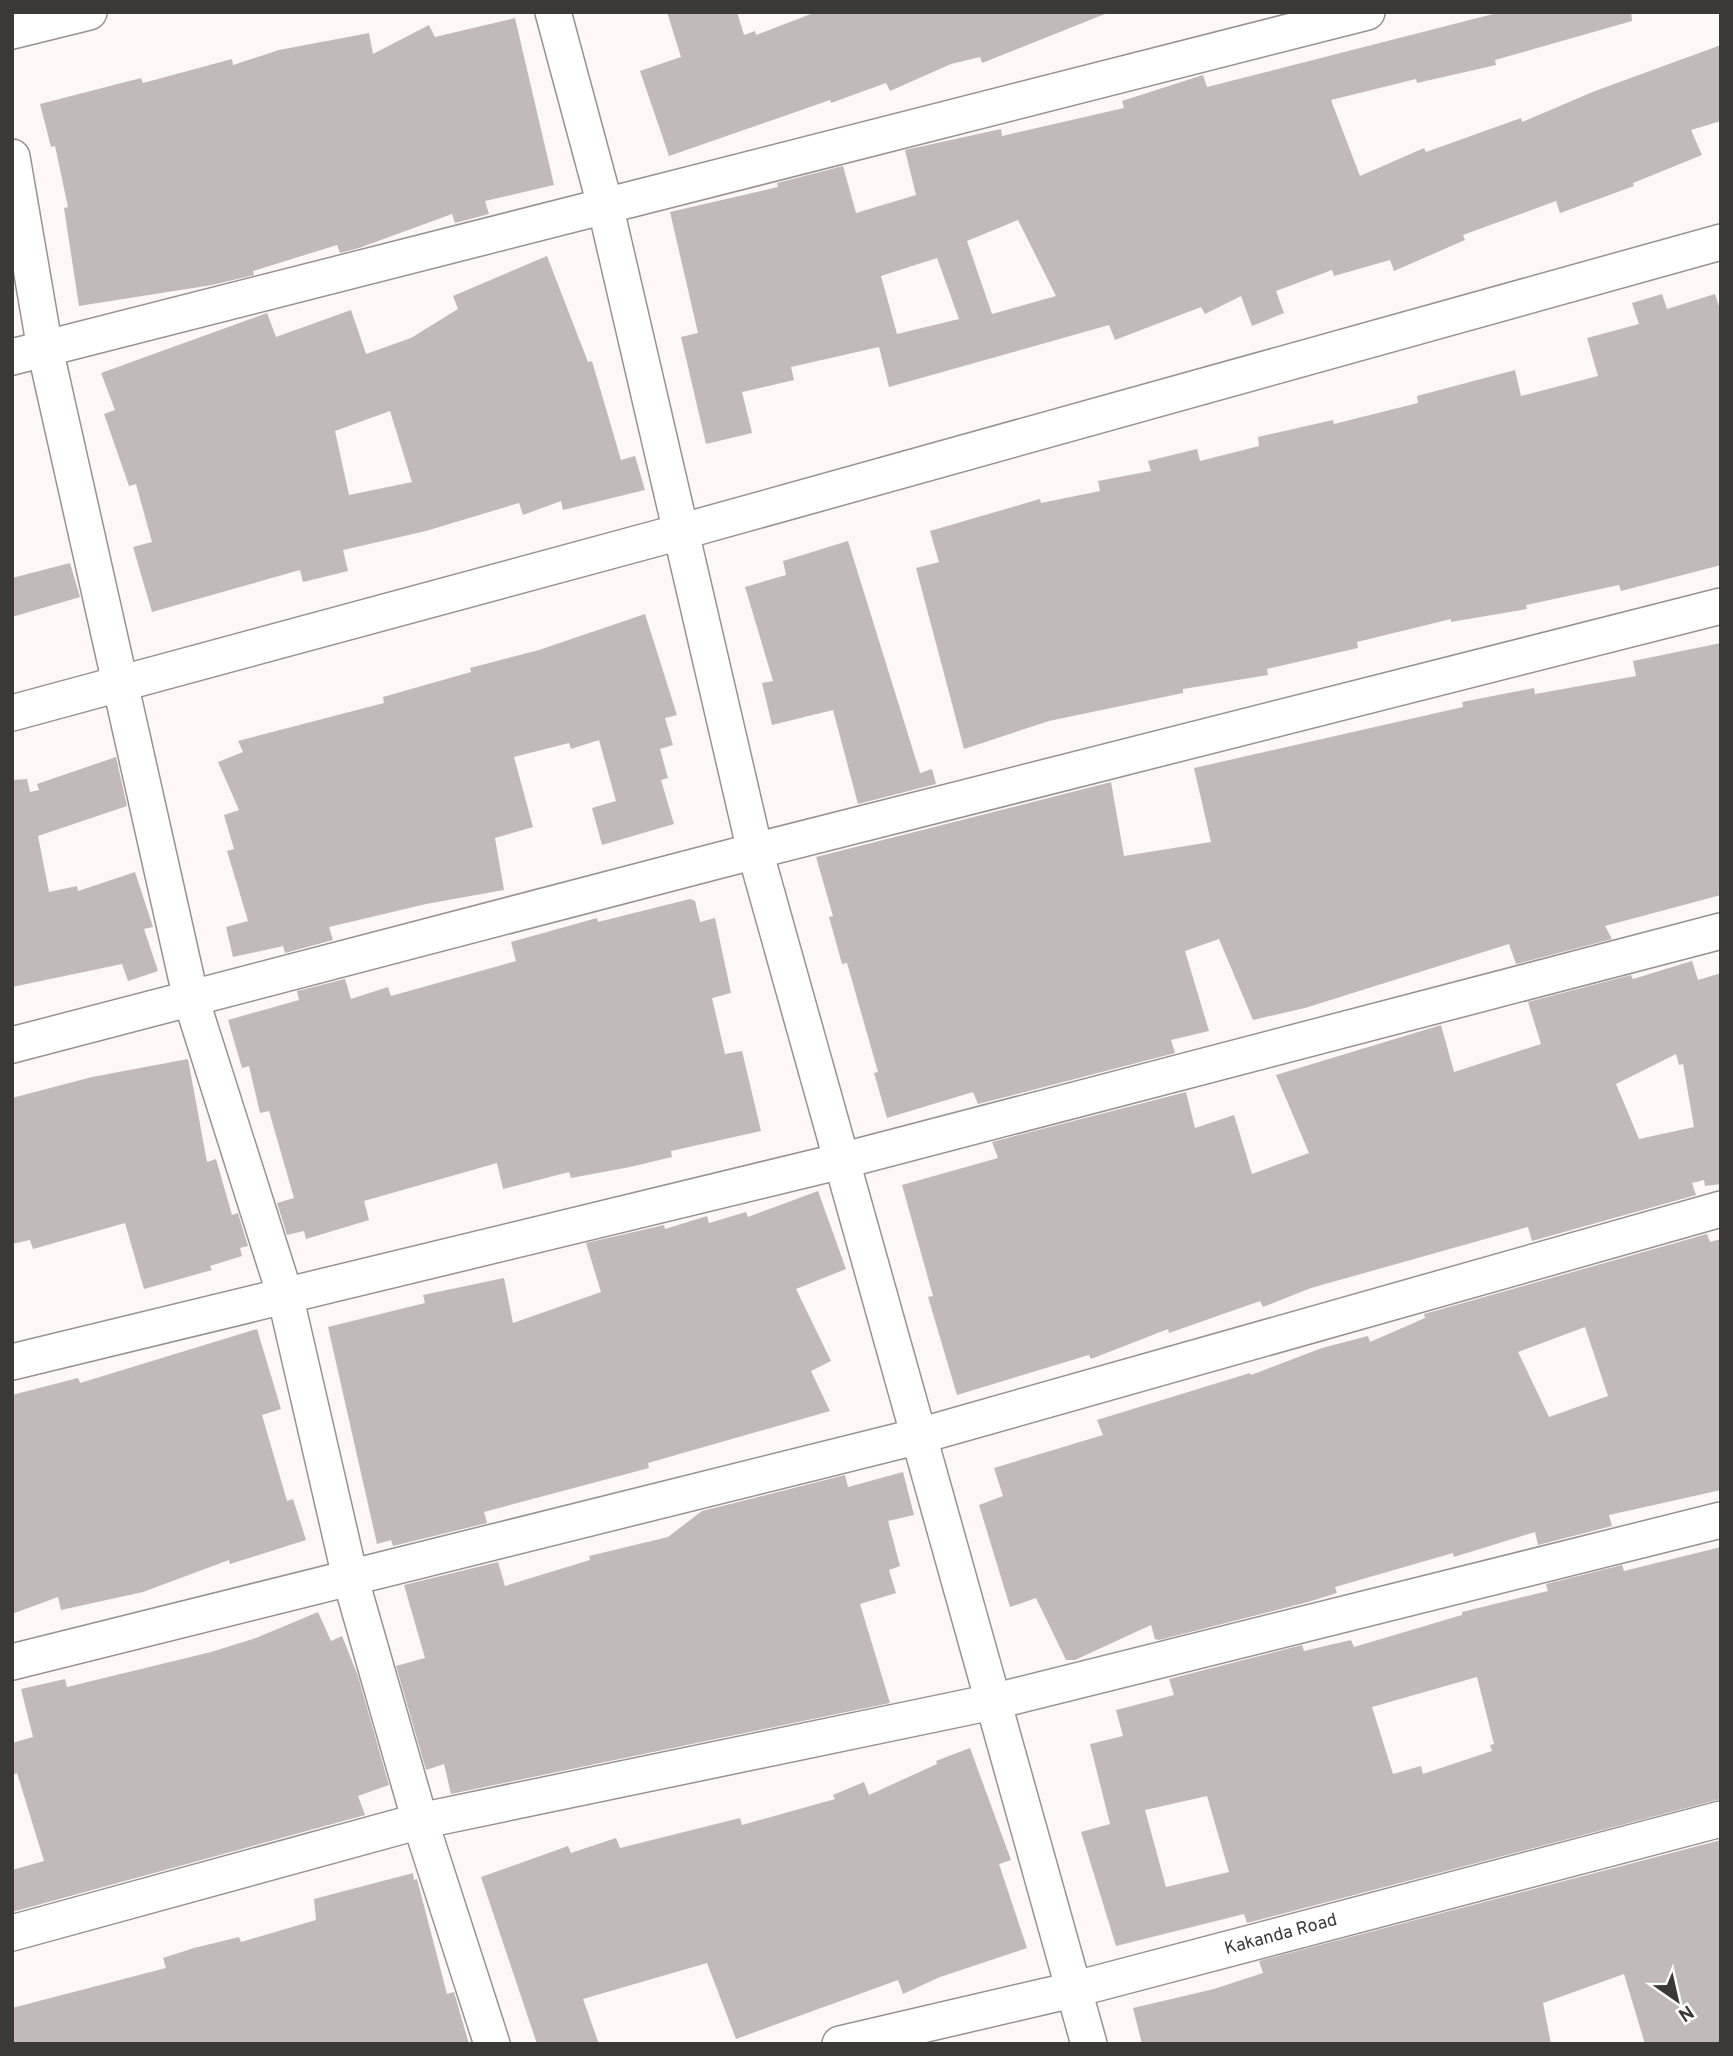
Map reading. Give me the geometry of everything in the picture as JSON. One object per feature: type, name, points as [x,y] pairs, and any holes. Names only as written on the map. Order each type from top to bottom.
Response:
[{"type":"street","points":[[12,31],[89,12]]},
{"type":"street","points":[[553,12],[605,205],[755,851],[1089,2044]]},
{"type":"street","points":[[28,353],[1367,12]]},
{"type":"street","points":[[12,156],[28,353],[122,685],[191,999],[285,1295],[350,1577],[419,1821],[492,2044]]},
{"type":"street","points":[[12,713],[680,532],[1721,242]]},
{"type":"street","points":[[12,1045],[755,851],[1721,606]]},
{"type":"street","points":[[12,1362],[841,1161],[1721,931]]},
{"type":"street","points":[[12,1662],[919,1436],[1721,1209]]},
{"type":"street","points":[[12,1933],[419,1821],[992,1702],[1721,1520]]},
{"type":"street","name":"Kakanda Road","points":[[840,2044],[1072,1990],[1721,1819]]},
{"type":"building","points":[[667,12],[737,12],[744,35],[755,31],[756,35],[816,12],[1105,14],[982,63],[980,57],[951,64],[890,91],[886,83],[669,156],[640,71],[681,57]]},
{"type":"building","points":[[1501,12],[1631,12],[1632,21],[1495,60],[1496,65],[1417,83],[1416,79],[1331,100],[1360,176],[1424,148],[1426,152],[1521,118],[1522,122],[1595,91],[1721,45],[1721,121],[1691,130],[1702,155],[1633,183],[1634,186],[1560,213],[1556,201],[1463,235],[1465,240],[1394,271],[1390,260],[1334,276],[1332,270],[1276,291],[1284,313],[1252,326],[1241,296],[1205,314],[1201,307],[1115,340],[1109,325],[889,387],[879,347],[791,367],[794,380],[742,392],[752,433],[706,444],[681,337],[698,333],[670,212],[778,187],[777,183],[843,166],[856,213],[916,195],[905,150],[1001,129],[1002,136],[1124,108],[1122,101],[1203,75],[1207,87]],"holes":[[[1018,220],[1056,296],[992,314],[967,241]],[[937,258],[959,319],[897,334],[881,276]]]},
{"type":"building","points":[[515,18],[554,185],[485,201],[489,214],[455,223],[452,214],[359,248],[340,253],[337,245],[253,271],[254,275],[212,285],[79,306],[64,208],[68,207],[55,146],[51,147],[40,104],[141,78],[143,83],[232,59],[233,65],[279,50],[369,33],[373,54],[429,25],[435,37]]},
{"type":"building","points":[[547,256],[588,362],[592,361],[621,460],[635,456],[645,490],[563,510],[561,501],[523,515],[519,503],[426,531],[343,550],[348,571],[303,582],[300,570],[152,612],[133,547],[152,542],[136,484],[129,486],[104,414],[115,410],[101,373],[267,313],[276,337],[351,310],[366,354],[411,338],[458,309],[453,296]],"holes":[[[390,411],[412,482],[349,495],[335,431]]]},
{"type":"building","points":[[1662,294],[1667,309],[1715,294],[1721,312],[1721,565],[1621,591],[1619,585],[1526,605],[1527,609],[1451,622],[1451,619],[1357,642],[1358,648],[1267,669],[1268,675],[1183,689],[1183,693],[1049,721],[964,749],[916,568],[939,562],[930,531],[1040,499],[1041,503],[1100,491],[1098,481],[1151,471],[1148,461],[1197,449],[1200,461],[1259,446],[1258,437],[1333,420],[1334,424],[1418,403],[1417,396],[1515,370],[1521,396],[1598,376],[1587,338],[1639,324],[1632,303]]},
{"type":"building","points":[[848,541],[920,773],[932,769],[936,784],[858,804],[833,710],[772,725],[762,683],[773,681],[745,587],[786,575],[783,561]]},
{"type":"building","points":[[70,563],[80,597],[12,617],[12,578]]},
{"type":"building","points":[[645,614],[677,715],[665,718],[673,745],[660,749],[668,778],[661,780],[674,824],[602,845],[592,808],[616,801],[599,740],[571,749],[569,743],[514,757],[533,827],[495,838],[504,890],[426,904],[329,927],[333,940],[285,953],[283,946],[233,957],[226,927],[248,921],[227,851],[234,849],[224,815],[239,810],[218,762],[243,752],[238,741],[384,703],[383,697],[471,672],[470,668],[539,650]]},
{"type":"building","points":[[1721,643],[1721,895],[1605,926],[1612,939],[1516,964],[1509,944],[1305,1008],[1253,1020],[1219,939],[1185,951],[1209,1031],[1171,1040],[1175,1053],[978,1104],[973,1092],[887,1118],[874,1073],[878,1072],[847,963],[842,964],[829,917],[833,916],[816,857],[1111,782],[1124,856],[1211,842],[1194,768],[1463,707],[1462,702],[1534,688],[1535,694],[1636,676],[1633,661]]},
{"type":"building","points":[[116,757],[127,806],[38,836],[49,892],[77,886],[78,891],[135,872],[153,927],[144,929],[158,971],[128,981],[122,964],[12,987],[12,780],[27,779],[30,792],[39,790],[37,784]]},
{"type":"building","points":[[690,899],[695,901],[700,922],[715,918],[731,993],[712,998],[725,1054],[742,1051],[761,1131],[671,1151],[672,1157],[630,1167],[571,1178],[569,1172],[503,1189],[497,1163],[364,1201],[369,1220],[306,1239],[304,1231],[287,1235],[277,1203],[294,1198],[269,1111],[260,1113],[249,1066],[242,1068],[228,1020],[299,1000],[297,991],[345,979],[351,999],[388,987],[391,996],[516,961],[511,942],[597,918],[598,922]]},
{"type":"building","points":[[1692,961],[1698,980],[1721,973],[1721,1184],[1705,1186],[1704,1180],[1692,1183],[1696,1195],[1532,1241],[1528,1227],[1311,1288],[1263,1307],[1260,1301],[1169,1333],[1168,1329],[1091,1359],[1089,1355],[957,1395],[928,1297],[933,1296],[902,1185],[998,1158],[992,1142],[1186,1092],[1195,1128],[1234,1115],[1252,1174],[1309,1153],[1276,1075],[1441,1025],[1454,1072],[1541,1044],[1528,1002],[1631,975],[1633,979]],"holes":[[[1676,1054],[1679,1065],[1683,1064],[1694,1127],[1639,1139],[1616,1084]]]},
{"type":"building","points":[[188,1059],[207,1162],[216,1159],[232,1215],[238,1213],[248,1246],[240,1248],[242,1256],[210,1266],[212,1270],[144,1289],[125,1223],[33,1249],[30,1240],[12,1244],[12,1098],[92,1077]]},
{"type":"building","points":[[818,1191],[846,1269],[796,1289],[831,1361],[811,1371],[830,1411],[648,1463],[649,1468],[484,1512],[487,1523],[393,1546],[391,1540],[377,1544],[328,1327],[425,1303],[423,1295],[504,1278],[513,1323],[601,1292],[586,1243],[664,1225],[665,1229],[707,1216],[709,1223],[746,1212],[748,1217]]},
{"type":"building","points":[[1707,1234],[1710,1242],[1721,1239],[1721,1490],[1609,1515],[1612,1526],[1538,1545],[1535,1532],[1454,1557],[1453,1553],[1335,1587],[1337,1593],[1308,1602],[1159,1640],[1155,1639],[1151,1625],[1075,1660],[1066,1660],[1036,1598],[1010,1607],[979,1505],[1003,1496],[994,1468],[1103,1435],[1097,1420],[1250,1373],[1251,1375],[1322,1348],[1368,1336],[1370,1342],[1425,1318],[1424,1314]],"holes":[[[1585,1327],[1608,1396],[1549,1417],[1518,1352]]]},
{"type":"building","points":[[257,1329],[281,1409],[262,1415],[287,1501],[293,1499],[306,1540],[230,1564],[229,1560],[143,1592],[61,1610],[58,1597],[12,1614],[12,1395],[78,1378],[80,1383]]},
{"type":"building","points":[[903,1472],[914,1515],[888,1521],[900,1566],[889,1570],[896,1593],[860,1604],[890,1703],[451,1794],[444,1764],[426,1770],[396,1666],[425,1658],[404,1585],[498,1562],[505,1586],[590,1560],[589,1556],[668,1537],[702,1511],[845,1475],[848,1487]]},
{"type":"building","points":[[1721,1547],[1721,1799],[1247,1923],[1244,1914],[1116,1946],[1081,1832],[1110,1824],[1090,1744],[1123,1736],[1116,1710],[1174,1695],[1169,1679],[1302,1645],[1304,1651],[1351,1640],[1354,1647],[1462,1615],[1462,1612],[1548,1591],[1546,1584],[1622,1565],[1624,1571]],"holes":[[[1477,1677],[1494,1744],[1490,1745],[1492,1751],[1423,1774],[1421,1766],[1393,1774],[1372,1707]],[[1207,1796],[1229,1872],[1166,1887],[1145,1810]]]},
{"type":"building","points":[[318,1612],[331,1641],[342,1636],[358,1676],[389,1785],[358,1796],[365,1815],[12,1912],[12,1870],[44,1861],[17,1773],[12,1775],[12,1743],[33,1737],[21,1689],[65,1679],[67,1687],[211,1652],[256,1638]]},
{"type":"building","points":[[970,1748],[1011,1860],[999,1864],[1027,1948],[940,1977],[903,1994],[898,1980],[736,2039],[707,1963],[583,1999],[599,2044],[537,2044],[481,1877],[568,1846],[571,1853],[616,1838],[620,1848],[740,1818],[742,1825],[835,1799],[833,1795],[864,1782],[869,1795],[937,1764],[936,1761]]},
{"type":"building","points":[[1721,1840],[1721,2044],[1645,2044],[1624,1974],[1543,2003],[1551,2044],[1142,2044],[1133,2008],[1214,1989],[1263,1973],[1259,1961]]},
{"type":"building","points":[[413,1873],[414,1880],[417,1879],[447,1994],[454,1992],[469,2044],[12,2044],[12,2008],[166,1968],[163,1958],[194,1948],[239,1937],[241,1942],[316,1920],[314,1899]]}]
